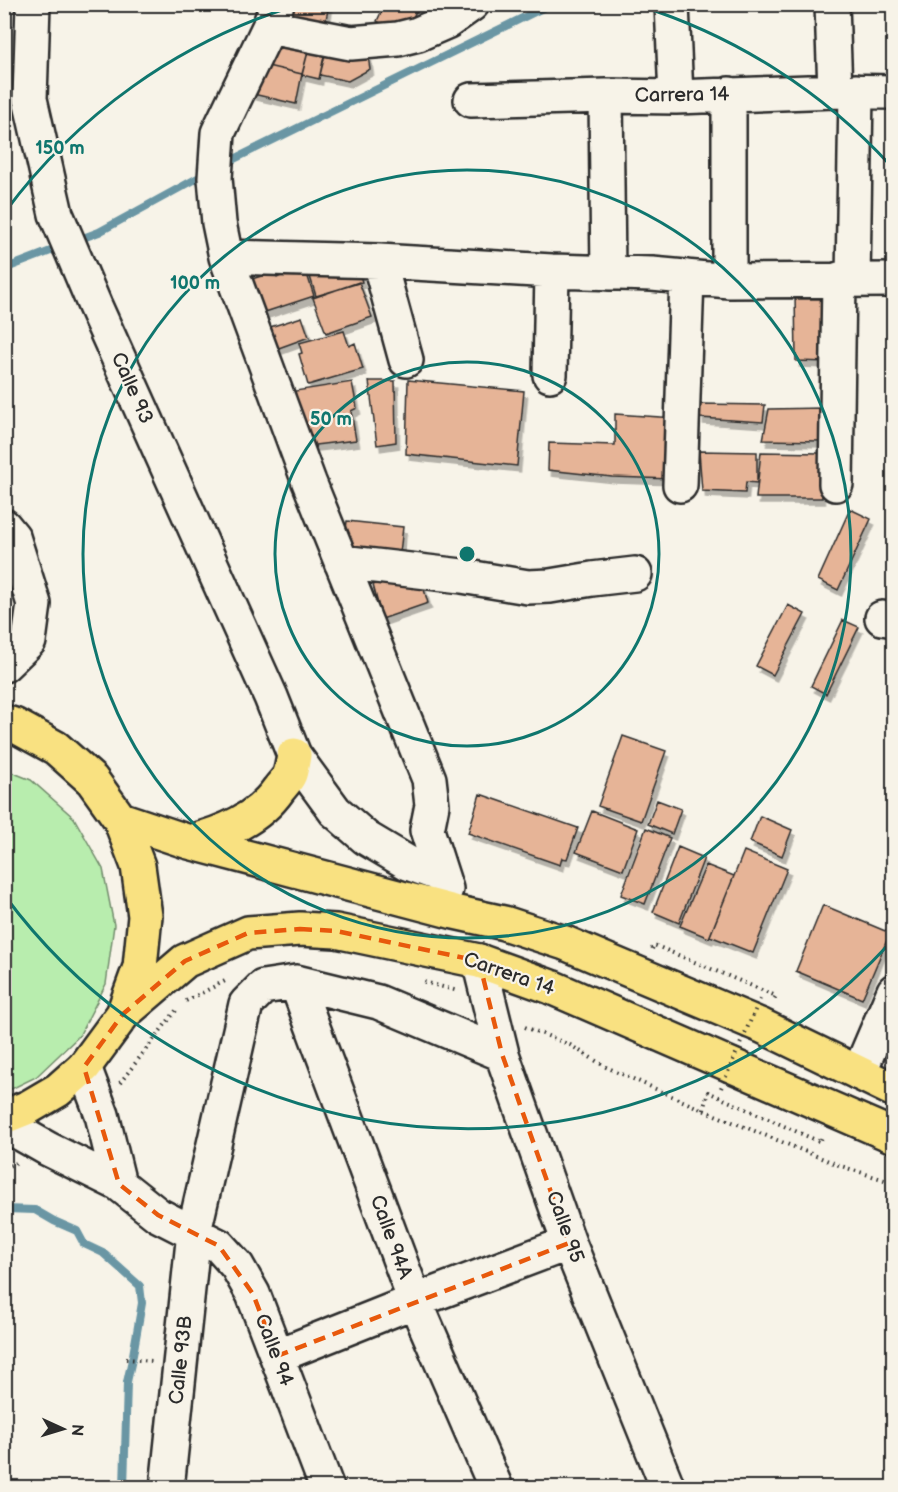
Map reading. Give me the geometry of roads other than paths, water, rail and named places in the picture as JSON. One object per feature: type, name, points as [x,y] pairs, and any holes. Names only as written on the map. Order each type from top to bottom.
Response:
[{"type":"highway","points":[[4,722],[56,748],[92,780],[120,819],[138,866],[145,916],[140,967],[123,1014],[84,1067],[58,1090],[29,1107],[4,1117]]},
{"type":"highway","points":[[189,842],[229,829],[257,812],[276,794],[290,774],[294,755]]},
{"type":"highway","points":[[120,819],[189,842],[504,923],[565,943],[762,1026],[894,1090]]},
{"type":"highway","name":"Carrera 14","points":[[123,1014],[185,961],[248,933],[300,929],[336,931],[479,961],[551,987],[894,1136]]},
{"type":"street","name":"Calle 93","points":[[33,4],[30,99],[56,214],[94,306],[266,686],[294,755],[335,811],[366,838],[408,863],[441,875]]},
{"type":"street","points":[[454,912],[427,830],[432,805],[429,779],[309,482],[226,258],[219,223],[215,169],[218,133],[273,16],[351,43],[398,39],[418,34],[448,21],[472,4]]},
{"type":"street","points":[[672,4],[676,96]]},
{"type":"street","points":[[832,4],[845,91],[846,280],[836,484]]},
{"type":"street","name":"Carrera 14","points":[[471,99],[845,91],[894,92]]},
{"type":"street","points":[[729,94],[729,281]]},
{"type":"street","points":[[606,96],[608,273]]},
{"type":"street","points":[[226,258],[379,261],[652,274],[729,281],[894,280]]},
{"type":"street","points":[[379,261],[406,360]]},
{"type":"street","points":[[550,375],[552,271]]},
{"type":"street","points":[[680,485],[687,278]]},
{"type":"street","points":[[4,526],[13,537],[34,604],[29,641],[4,665]]},
{"type":"street","points":[[341,562],[462,576],[528,587],[635,574]]},
{"type":"street","name":"Calle 95","points":[[479,961],[502,1054],[569,1242],[668,1488]]},
{"type":"street","points":[[296,982],[378,1002],[502,1054]]},
{"type":"street","name":"Calle 93B","points":[[167,1488],[194,1232],[246,1004],[263,987],[296,982]]},
{"type":"street","name":"Calle 94A","points":[[296,982],[415,1301],[496,1488]]},
{"type":"street","points":[[859,1073],[894,991]]},
{"type":"street","points":[[84,1067],[102,1115],[118,1184]]},
{"type":"street","name":"Calle 94","points":[[4,1124],[118,1184],[158,1215],[219,1246],[237,1266],[253,1294],[327,1488]]},
{"type":"street","points":[[277,1356],[569,1242]]},
{"type":"waterway","points":[[224,164],[551,4]]},
{"type":"waterway","points":[[75,241],[99,232],[205,174]]},
{"type":"waterway","points":[[4,269],[61,247]]},
{"type":"waterway","points":[[4,1209],[35,1210],[77,1231],[84,1244],[103,1253],[140,1286],[142,1303],[127,1382],[124,1488]]}]
